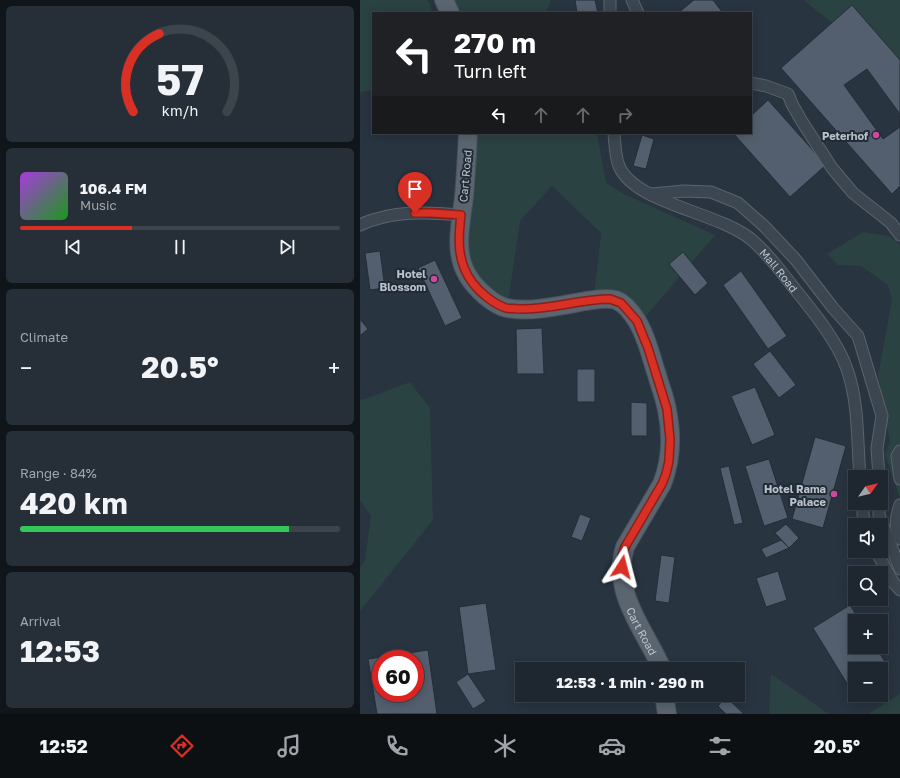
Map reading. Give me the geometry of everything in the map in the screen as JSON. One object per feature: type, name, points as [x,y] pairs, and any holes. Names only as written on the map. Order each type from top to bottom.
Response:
[{"type":"main road","points":[[444,0],[450,12]]},
{"type":"main road","name":"Cart Road","points":[[468,134],[464,190],[459,230],[459,246],[462,265],[476,287],[483,294],[507,308],[535,309],[610,299],[621,303],[630,312],[637,321],[643,333],[667,409],[670,439],[669,461],[662,484],[625,547],[622,557],[622,567],[625,592],[636,622],[658,662]]},
{"type":"main road","points":[[665,702],[667,714]]},
{"type":"street","points":[[610,0],[610,12]]},
{"type":"street","points":[[632,0],[638,12]]},
{"type":"street","points":[[752,82],[788,94],[801,120],[832,168],[853,193],[891,223],[900,235]]},
{"type":"street","name":"Mall Road","points":[[614,134],[616,155],[620,167],[636,186],[649,195],[714,219],[740,231],[766,253],[817,316],[847,369],[858,425],[860,470]]},
{"type":"street","points":[[649,195],[684,191],[711,192],[738,204],[764,226],[796,260],[833,308],[858,336],[882,416],[877,448],[879,470]]},
{"type":"street","points":[[360,225],[382,217],[402,214],[432,213],[461,215]]},
{"type":"street","points":[[900,451],[897,456],[900,479]]},
{"type":"street","points":[[900,505],[896,531],[900,539]]},
{"type":"street","points":[[879,510],[879,515],[900,569]]},
{"type":"street","points":[[880,558],[893,582],[900,590]]},
{"type":"green space","points":[[360,0],[427,0],[430,4],[432,12],[372,12],[372,90],[360,92]]},
{"type":"green space","points":[[450,0],[551,0],[546,12],[456,12]]},
{"type":"green space","points":[[803,0],[900,0],[900,104],[834,24]]},
{"type":"green space","points":[[474,134],[597,134],[606,183],[624,194],[715,235],[646,316],[623,306],[593,305],[601,233],[552,186],[520,221],[508,303],[468,275],[462,243]]},
{"type":"green space","points":[[863,232],[889,236],[900,244],[900,498],[885,455],[890,441],[878,376],[892,300],[888,285],[861,266],[838,265],[827,254]]},
{"type":"green space","points":[[410,382],[430,408],[433,520],[360,611],[360,567],[365,560],[371,516],[360,500],[360,399],[362,400]]},
{"type":"green space","points":[[771,674],[829,714],[769,714]]},
{"type":"green space","points":[[900,694],[900,714],[868,714],[888,702]]},
{"type":"building","points":[[575,0],[595,0],[598,12],[577,12]]},
{"type":"building","points":[[694,0],[713,0],[722,12],[679,12]]},
{"type":"building","points":[[852,5],[900,60],[900,186],[892,194],[781,68]]},
{"type":"building","points":[[867,69],[900,114],[900,127],[883,139],[844,85]]},
{"type":"building","points":[[768,100],[826,165],[790,197],[734,134],[752,134],[752,115]]},
{"type":"building","points":[[642,135],[654,139],[646,169],[633,166]]},
{"type":"building","points":[[380,251],[385,288],[370,290],[365,253]]},
{"type":"building","points":[[683,252],[708,283],[695,295],[669,264]]},
{"type":"building","points":[[435,260],[462,318],[445,326],[418,268]]},
{"type":"building","points":[[741,271],[787,336],[768,349],[723,285]]},
{"type":"building","points":[[360,319],[368,329],[361,335],[360,335]]},
{"type":"building","points":[[542,328],[544,374],[517,374],[516,329]]},
{"type":"building","points":[[770,351],[796,385],[779,398],[753,364]]},
{"type":"building","points":[[577,369],[595,369],[595,402],[577,402]]},
{"type":"building","points":[[755,387],[775,435],[752,445],[731,396]]},
{"type":"building","points":[[631,402],[647,403],[647,436],[631,436]]},
{"type":"building","points":[[815,437],[846,446],[823,528],[792,519]]},
{"type":"building","points":[[769,459],[788,518],[764,526],[745,466]]},
{"type":"building","points":[[729,466],[743,523],[734,525],[720,468]]},
{"type":"building","points":[[580,514],[591,518],[582,541],[571,537]]},
{"type":"building","points":[[786,524],[799,538],[789,548],[775,533]]},
{"type":"building","points":[[781,540],[789,548],[766,558],[761,549]]},
{"type":"building","points":[[661,555],[675,557],[669,603],[655,601]]},
{"type":"building","points":[[778,571],[787,600],[766,607],[756,578]]},
{"type":"building","points":[[486,603],[496,670],[468,674],[459,607]]},
{"type":"building","points":[[851,606],[856,614],[848,614],[848,654],[880,654],[885,662],[848,662],[848,685],[813,628]]},
{"type":"building","points":[[428,650],[437,714],[377,714],[375,702],[424,702],[424,651]]},
{"type":"building","points":[[372,658],[372,683],[368,659]]},
{"type":"building","points":[[468,674],[486,701],[473,709],[456,682]]},
{"type":"building","points":[[722,702],[731,702],[744,714],[726,714],[718,706]]},
{"type":"place","name":"Peterhof","points":[[876,135]]},
{"type":"place","name":"Hotel Blossom","points":[[434,279]]},
{"type":"place","name":"Hotel Rama Palace","points":[[834,494]]},
{"type":"route","points":[[415,213],[461,215],[459,246],[462,265],[468,276],[483,294],[507,308],[540,308],[610,299],[621,303],[637,321],[643,333],[667,409],[670,439],[669,461],[662,484],[625,547],[622,557],[622,567]]}]
